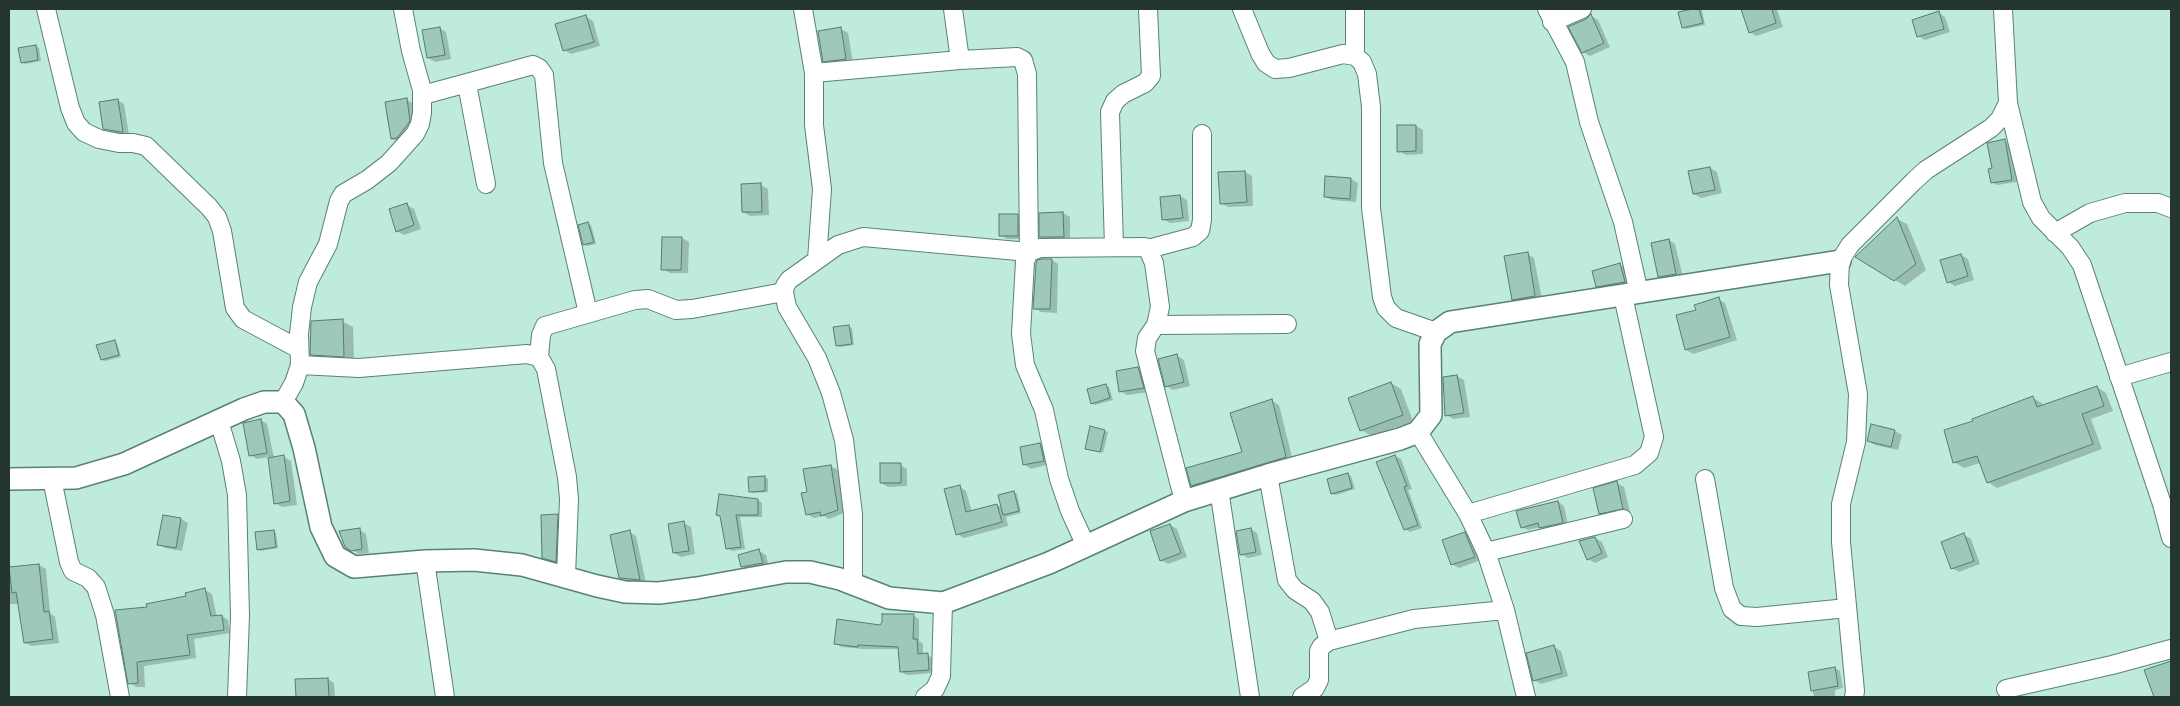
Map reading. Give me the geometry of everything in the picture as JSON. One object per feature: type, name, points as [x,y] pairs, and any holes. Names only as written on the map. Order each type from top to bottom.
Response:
[{"type":"street","points":[[46,9],[70,108],[76,123],[84,132],[99,139],[146,146],[209,207],[217,217],[222,231],[235,308],[243,319],[300,357],[359,368],[527,354],[539,358]]},
{"type":"street","points":[[283,402],[294,383],[300,357],[302,307],[308,282],[328,244],[340,201],[348,190],[380,171],[415,134],[420,124],[423,95],[411,51],[403,9]]},
{"type":"street","points":[[803,9],[814,73],[814,125],[822,189],[817,260]]},
{"type":"street","points":[[953,9],[960,60]]},
{"type":"street","points":[[1114,247],[1110,112],[1115,101],[1122,94],[1145,83],[1151,76],[1148,9]]},
{"type":"street","points":[[1242,9],[1260,53],[1266,63],[1275,69],[1289,68],[1343,54],[1356,56],[1362,62],[1367,74],[1371,107],[1371,208],[1382,297],[1386,308],[1396,318],[1436,332]]},
{"type":"street","points":[[1355,9],[1356,56]]},
{"type":"street","points":[[1468,514],[1635,464],[1649,454],[1654,437],[1631,294],[1623,222],[1589,122],[1575,62],[1550,15],[1582,9]]},
{"type":"street","points":[[2003,9],[2008,103],[2032,202],[2041,218],[2070,247],[2082,265],[2162,504],[2171,538]]},
{"type":"street","points":[[814,73],[1017,57],[1023,60],[1027,66],[1029,252],[1025,261],[1020,334],[1025,365],[1044,410],[1059,479],[1072,518],[1086,546]]},
{"type":"street","points":[[423,95],[533,65],[539,68],[544,75],[552,163],[588,313]]},
{"type":"street","points":[[467,84],[486,184]]},
{"type":"street","points":[[1854,697],[1841,542],[1841,504],[1856,442],[1858,394],[1839,285],[1840,261],[1850,245],[1914,181],[1926,170],[1991,128],[2000,119],[2008,103]]},
{"type":"street","points":[[853,585],[853,514],[844,440],[817,358],[787,306],[784,292],[789,280],[838,245],[868,237],[1029,252],[1040,248],[1145,247],[1148,249],[1193,237],[1200,231],[1202,220],[1202,134]]},
{"type":"street","points":[[2055,233],[2090,213],[2125,203],[2158,203],[2171,208]]},
{"type":"street","points":[[1148,249],[1154,263],[1160,307],[1156,326],[1147,338],[1145,351],[1184,501]]},
{"type":"street","points":[[9,478],[76,478],[124,464],[244,409],[264,402],[283,402],[294,414],[304,448],[321,527],[335,556],[354,567],[425,561],[474,560],[522,565],[625,592],[697,588],[786,572],[810,572],[890,598],[942,603],[1049,563],[1184,501],[1219,489],[1400,439],[1418,432],[1431,415],[1430,344],[1436,332],[1450,322],[1840,261]]},
{"type":"street","points":[[566,576],[569,499],[567,477],[546,369],[539,358],[540,335],[545,326],[634,300],[648,299],[676,310],[692,309],[784,292]]},
{"type":"street","points":[[1156,326],[1288,324]]},
{"type":"street","points":[[2119,377],[2171,362]]},
{"type":"street","points":[[219,421],[231,462],[237,495],[240,616],[237,697]]},
{"type":"street","points":[[1418,432],[1468,514],[1486,552],[1505,610],[1526,697]]},
{"type":"street","points":[[1268,475],[1287,580],[1295,590],[1312,601],[1320,612],[1330,641]]},
{"type":"street","points":[[52,479],[69,562],[73,571],[88,578],[96,587],[106,615],[120,697]]},
{"type":"street","points":[[1706,479],[1724,588],[1732,609],[1741,616],[1758,617],[1847,608]]},
{"type":"street","points":[[1219,489],[1250,697]]},
{"type":"street","points":[[1486,552],[1623,519]]},
{"type":"street","points":[[425,561],[445,697]]},
{"type":"street","points":[[935,695],[941,676],[942,603]]},
{"type":"street","points":[[1302,697],[1314,688],[1320,680],[1319,651],[1322,646],[1330,641],[1414,620],[1505,610]]},
{"type":"street","points":[[2006,689],[2112,665],[2171,649]]},
{"type":"building","points":[[1699,9],[1703,23],[1682,28],[1678,12]]},
{"type":"building","points":[[1741,9],[1772,9],[1776,23],[1749,33]]},
{"type":"building","points":[[1939,11],[1944,29],[1917,37],[1912,20]]},
{"type":"building","points":[[1591,14],[1604,43],[1582,53],[1568,27],[1586,19]]},
{"type":"building","points":[[586,15],[594,42],[563,51],[555,24]]},
{"type":"building","points":[[440,27],[445,55],[427,58],[422,30]]},
{"type":"building","points":[[841,27],[846,59],[823,62],[818,31]]},
{"type":"building","points":[[36,45],[38,60],[21,63],[18,48]]},
{"type":"building","points":[[407,98],[410,121],[397,138],[391,139],[385,102]]},
{"type":"building","points":[[118,99],[123,132],[103,129],[99,102]]},
{"type":"building","points":[[1397,125],[1416,125],[1416,151],[1397,152]]},
{"type":"building","points":[[2005,139],[2012,180],[1991,183],[1988,169],[1992,168],[1987,143]]},
{"type":"building","points":[[1710,167],[1715,190],[1693,194],[1688,171]]},
{"type":"building","points":[[1245,171],[1247,202],[1220,204],[1218,172]]},
{"type":"building","points":[[1325,176],[1351,178],[1350,199],[1324,197]]},
{"type":"building","points":[[761,183],[762,212],[742,212],[741,184]]},
{"type":"building","points":[[1180,195],[1183,218],[1162,220],[1160,197]]},
{"type":"building","points":[[407,203],[414,225],[396,232],[389,209]]},
{"type":"building","points":[[1063,212],[1064,237],[1039,237],[1039,213]]},
{"type":"building","points":[[999,214],[1018,214],[1018,236],[999,236]]},
{"type":"building","points":[[1897,217],[1916,264],[1894,281],[1855,257]]},
{"type":"building","points":[[588,222],[594,242],[583,245],[578,225]]},
{"type":"building","points":[[662,237],[682,237],[681,270],[661,270]]},
{"type":"building","points":[[1669,239],[1676,274],[1658,277],[1651,243]]},
{"type":"building","points":[[1528,252],[1535,296],[1512,300],[1504,256]]},
{"type":"building","points":[[1961,254],[1968,276],[1947,283],[1940,260]]},
{"type":"building","points":[[1052,259],[1050,309],[1033,309],[1036,264],[1037,260]]},
{"type":"building","points":[[1620,263],[1625,282],[1596,287],[1592,271]]},
{"type":"building","points":[[1719,297],[1730,337],[1685,350],[1676,315],[1696,310],[1694,305]]},
{"type":"building","points":[[343,319],[344,357],[310,355],[311,321]]},
{"type":"building","points":[[849,325],[852,344],[836,346],[833,327]]},
{"type":"building","points":[[115,340],[119,355],[101,360],[96,345]]},
{"type":"building","points":[[1177,354],[1184,382],[1165,387],[1158,359]]},
{"type":"building","points":[[1138,367],[1144,388],[1119,392],[1116,371]]},
{"type":"building","points":[[1457,375],[1464,413],[1445,416],[1443,377]]},
{"type":"building","points":[[1391,382],[1403,415],[1360,431],[1348,398]]},
{"type":"building","points":[[1106,384],[1110,398],[1091,404],[1087,389]]},
{"type":"building","points":[[2097,386],[2104,406],[2082,414],[2093,444],[1987,483],[1977,456],[1953,463],[1944,430],[1973,421],[1972,419],[2033,396],[2037,407]]},
{"type":"building","points":[[1272,399],[1286,457],[1191,486],[1186,468],[1242,452],[1230,413]]},
{"type":"building","points":[[261,419],[267,453],[249,456],[243,423]]},
{"type":"building","points":[[1871,424],[1895,430],[1891,447],[1867,441]]},
{"type":"building","points":[[1090,426],[1105,430],[1100,452],[1085,449]]},
{"type":"building","points":[[1040,443],[1044,461],[1023,465],[1020,447]]},
{"type":"building","points":[[284,455],[290,501],[274,504],[268,458]]},
{"type":"building","points":[[1395,455],[1407,486],[1404,487],[1418,525],[1404,530],[1376,462]]},
{"type":"building","points":[[880,463],[901,463],[901,483],[880,483]]},
{"type":"building","points":[[831,465],[838,510],[821,516],[820,512],[806,515],[801,493],[807,492],[803,469]]},
{"type":"building","points":[[1348,473],[1352,488],[1331,494],[1327,479]]},
{"type":"building","points":[[765,476],[765,491],[749,492],[748,477]]},
{"type":"building","points":[[1617,481],[1623,509],[1599,514],[1593,488]]},
{"type":"building","points":[[960,485],[966,512],[997,504],[1002,522],[956,535],[944,489]]},
{"type":"building","points":[[1014,491],[1019,511],[1003,515],[998,495]]},
{"type":"building","points":[[719,494],[758,499],[758,515],[736,515],[741,547],[726,549],[720,516],[716,515]]},
{"type":"building","points":[[1558,501],[1563,523],[1539,528],[1538,523],[1521,528],[1516,511]]},
{"type":"building","points":[[558,514],[556,562],[542,558],[541,515]]},
{"type":"building","points":[[163,515],[181,518],[176,548],[157,545]]},
{"type":"building","points":[[684,521],[689,551],[673,553],[668,524]]},
{"type":"building","points":[[1170,524],[1181,553],[1160,561],[1150,531]]},
{"type":"building","points":[[360,528],[362,549],[351,551],[345,547],[339,531]]},
{"type":"building","points":[[1251,528],[1256,552],[1240,555],[1236,531]]},
{"type":"building","points":[[274,530],[276,547],[257,550],[255,532]]},
{"type":"building","points":[[630,530],[640,580],[619,578],[610,535]]},
{"type":"building","points":[[1465,532],[1475,557],[1451,565],[1442,540]]},
{"type":"building","points":[[1964,533],[1974,561],[1951,569],[1941,542]]},
{"type":"building","points":[[1595,537],[1602,553],[1587,560],[1579,541]]},
{"type":"building","points":[[759,549],[763,563],[741,567],[738,555]]},
{"type":"building","points":[[39,564],[44,612],[49,611],[53,639],[24,643],[16,592],[12,593],[9,567]]},
{"type":"building","points":[[205,588],[211,616],[222,615],[224,630],[187,635],[190,655],[137,662],[138,683],[128,684],[115,610],[147,607],[146,604],[186,596],[185,593]]},
{"type":"building","points":[[882,614],[914,614],[913,639],[917,639],[918,654],[928,653],[929,670],[900,672],[898,647],[858,645],[858,647],[834,644],[837,619],[880,625]]},
{"type":"building","points":[[1554,645],[1562,673],[1533,681],[1526,653]]},
{"type":"building","points":[[2171,661],[2171,697],[2154,697],[2144,670]]},
{"type":"building","points":[[1835,667],[1838,686],[1811,691],[1808,672]]},
{"type":"building","points":[[328,678],[329,697],[296,697],[295,679]]}]
